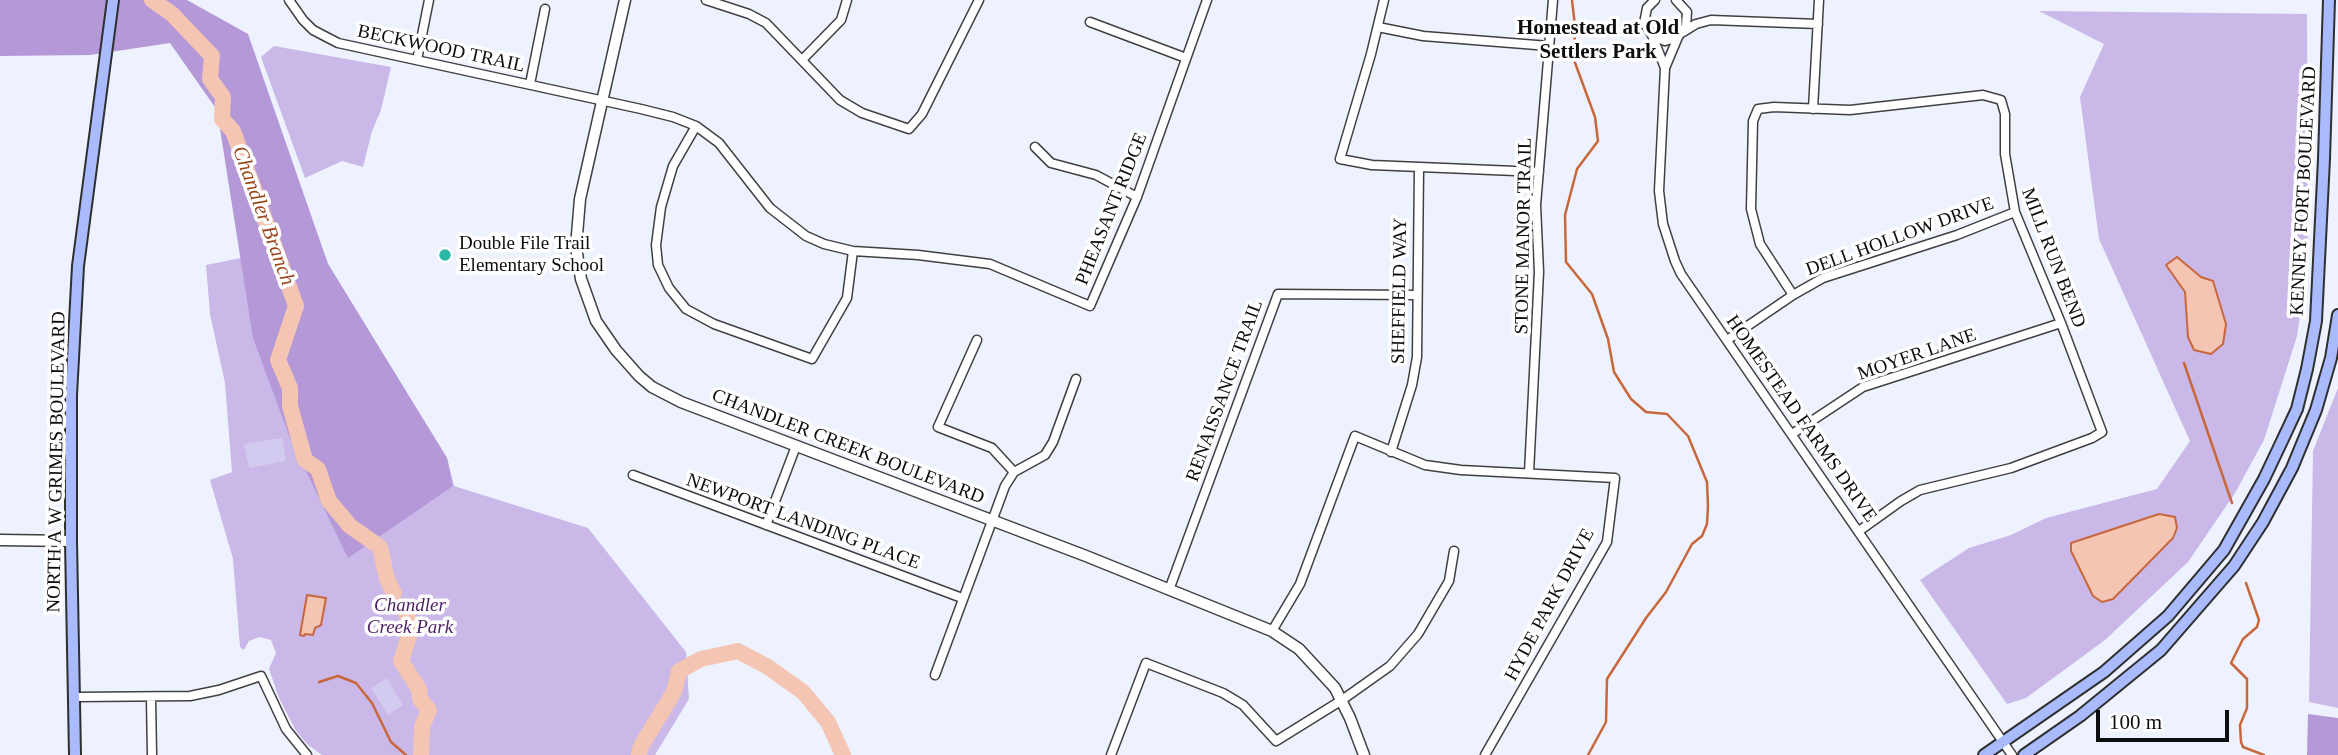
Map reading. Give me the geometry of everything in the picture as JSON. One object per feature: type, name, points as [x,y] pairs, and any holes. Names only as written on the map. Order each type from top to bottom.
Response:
[{"type":"main road","name":"NORTH A W GRIMES BOULEVARD","points":[[75,755],[71,395],[78,266],[113,0]]},
{"type":"main road","name":"KENNEY FORT BOULEVARD","points":[[1984,755],[2104,672],[2168,616],[2224,550],[2264,480],[2297,409],[2309,357],[2319,290],[2329,0]]},
{"type":"main road","name":"KENNEY FORT BOULEVARD","points":[[2024,755],[2080,716],[2161,650],[2234,566],[2263,522],[2292,468],[2316,410],[2331,358],[2338,315]]},
{"type":"street","name":"BECKWOOD TRAIL","points":[[289,0],[303,20],[325,37],[338,43],[601,101]]},
{"type":"street","points":[[417,60],[429,0]]},
{"type":"street","name":"CHANDLER CREEK BOULEVARD","points":[[625,0],[580,199],[576,231],[581,279],[596,321],[616,351],[652,387],[681,402],[1272,631],[1288,640],[1328,679],[1342,700],[1364,755]]},
{"type":"street","points":[[708,0],[766,23],[840,100],[862,113],[909,129],[922,114],[979,0]]},
{"type":"street","points":[[802,60],[841,20],[847,0]]},
{"type":"street","name":"PHEASANT RIDGE","points":[[601,101],[673,117],[696,126],[719,143],[770,208],[806,236],[824,244],[853,251],[918,255],[990,264],[1090,306],[1137,198],[1207,0]]},
{"type":"street","points":[[1384,0],[1340,159],[1372,165],[1539,172]]},
{"type":"street","name":"STONE MANOR TRAIL","points":[[1529,472],[1537,345],[1536,205],[1553,0]]},
{"type":"street","points":[[1813,109],[1819,0]]},
{"type":"street","name":"HOMESTEAD FARMS DRIVE","points":[[1653,1],[1644,16],[1647,30],[1652,35],[1665,68]]},
{"type":"street","points":[[1679,2],[1690,12],[1712,20]]},
{"type":"street","name":"HOMESTEAD FARMS DRIVE","points":[[1679,2],[1688,19],[1665,68],[1659,191],[1670,251],[1681,274],[2012,755]]},
{"type":"street","points":[[530,84],[545,9]]},
{"type":"street","points":[[1652,35],[1665,41],[1696,24],[1712,20],[1818,24]]},
{"type":"street","points":[[1090,22],[1186,58]]},
{"type":"street","points":[[1378,27],[1423,36],[1549,46]]},
{"type":"street","name":"MILL RUN BEND","points":[[1793,295],[1766,256],[1753,220],[1753,121],[1758,109],[1850,110],[1983,95],[2001,100],[2005,114],[2005,154],[2015,212],[2102,432],[2011,468],[1920,490],[1859,531]]},
{"type":"street","points":[[696,126],[673,166],[662,207],[656,245],[658,265],[668,288],[686,309],[714,324],[812,359],[847,298],[853,251]]},
{"type":"street","points":[[1035,147],[1051,163],[1096,175],[1137,198]]},
{"type":"street","name":"SHEFFIELD WAY","points":[[1391,452],[1415,374],[1417,357],[1419,168]]},
{"type":"street","name":"DELL HOLLOW DRIVE","points":[[1727,340],[1793,295],[1835,274],[1957,235],[2015,212]]},
{"type":"street","name":"RENAISSANCE TRAIL","points":[[1169,590],[1278,294],[1417,295]]},
{"type":"street","name":"MOYER LANE","points":[[1792,434],[1863,387],[2061,323]]},
{"type":"street","points":[[977,340],[938,427],[992,448],[1014,472]]},
{"type":"street","points":[[934,675],[1005,486],[1014,472],[1045,455],[1053,442],[1076,379]]},
{"type":"street","name":"HYDE PARK DRIVE","points":[[1272,631],[1300,584],[1355,436],[1426,465],[1461,470],[1615,478],[1607,542],[1485,755]]},
{"type":"street","points":[[766,525],[796,446]]},
{"type":"street","name":"NEWPORT LANDING PLACE","points":[[633,475],[962,598]]},
{"type":"street","points":[[0,540],[71,541]]},
{"type":"street","points":[[1111,755],[1146,663],[1223,693],[1243,705],[1276,741],[1390,666],[1418,634],[1449,580],[1454,551]]},
{"type":"street","points":[[75,697],[190,696],[261,676],[286,729],[303,754]]},
{"type":"street","points":[[151,698],[152,755]]},
{"type":"green space","points":[[2039,11],[2307,14],[2308,234],[2305,283],[2297,336],[2264,440],[2235,493],[2188,562],[2105,640],[2026,698],[2007,704],[1920,580],[1969,548],[2011,535],[2046,518],[2157,489],[2190,441],[2099,239],[2080,97],[2104,44]]},
{"type":"green space","points":[[274,46],[391,67],[363,167],[342,161],[305,178],[261,57]]},
{"type":"green space","name":"Chandler Creek Park","points":[[317,233],[328,264],[447,458],[454,486],[588,528],[686,652],[689,699],[655,755],[322,755],[308,745],[296,731],[279,698],[269,669],[276,653],[271,640],[259,637],[249,641],[244,650],[240,647],[233,559],[210,480],[232,472],[225,383],[210,314],[206,265],[241,258]]},
{"type":"green space","points":[[2338,388],[2338,708],[2309,702],[2313,451]]},
{"type":"shaded area","points":[[0,0],[187,0],[248,34],[328,264],[447,458],[453,486],[348,558],[290,438],[253,338],[217,110],[170,43],[90,55],[0,56]]},
{"type":"shaded area","points":[[2177,257],[2201,277],[2213,281],[2226,324],[2223,344],[2211,354],[2194,350],[2188,337],[2185,292],[2166,265]]},
{"type":"shaded area","points":[[282,438],[286,461],[249,468],[244,444]]},
{"type":"shaded area","points":[[2159,514],[2175,517],[2177,528],[2173,538],[2113,599],[2102,602],[2093,596],[2071,551],[2071,543]]},
{"type":"shaded area","points":[[307,595],[326,598],[321,625],[315,628],[313,635],[304,636],[300,635]]},
{"type":"shaded area","points":[[387,678],[403,705],[388,715],[371,688]]},
{"type":"shaded area","points":[[2308,714],[2338,718],[2338,755],[2307,755]]},
{"type":"waterway","name":"Chandler Branch","points":[[152,0],[172,14],[212,56],[210,79],[223,97],[222,119],[233,131],[296,306],[278,360],[290,388],[290,406],[305,460],[318,469],[329,501],[350,526],[380,547],[387,579],[394,593]]},
{"type":"waterway","points":[[1572,0],[1575,26],[1574,60],[1595,117],[1598,141],[1577,169],[1565,215],[1566,262],[1592,294],[1608,339],[1614,372],[1631,399],[1646,412],[1667,414],[1688,436],[1707,482],[1708,506],[1707,524],[1702,536],[1692,544],[1666,592],[1607,679],[1606,722],[1588,755]]},
{"type":"waterway","points":[[2184,363],[2232,503]]},
{"type":"waterway","points":[[2246,583],[2259,620],[2257,627],[2243,639],[2231,663],[2247,679],[2247,708],[2240,725],[2241,742],[2243,747],[2264,755]]},
{"type":"waterway","name":"Chandler Branch","points":[[406,613],[412,627],[401,661],[419,689],[420,699],[429,710],[422,727],[421,755]]},
{"type":"waterway","name":"Chandler Branch","points":[[639,755],[641,746],[674,692],[679,671],[701,659],[738,651],[768,667],[803,692],[828,722],[843,755]]},
{"type":"waterway","points":[[319,682],[338,676],[356,683],[372,703],[391,742],[406,755]]},
{"type":"place","name":"Double File Trail Elementary School","points":[[445,255]]},
{"type":"district","name":"Homestead at Old Settlers Park","points":[[1598,41]]}]
